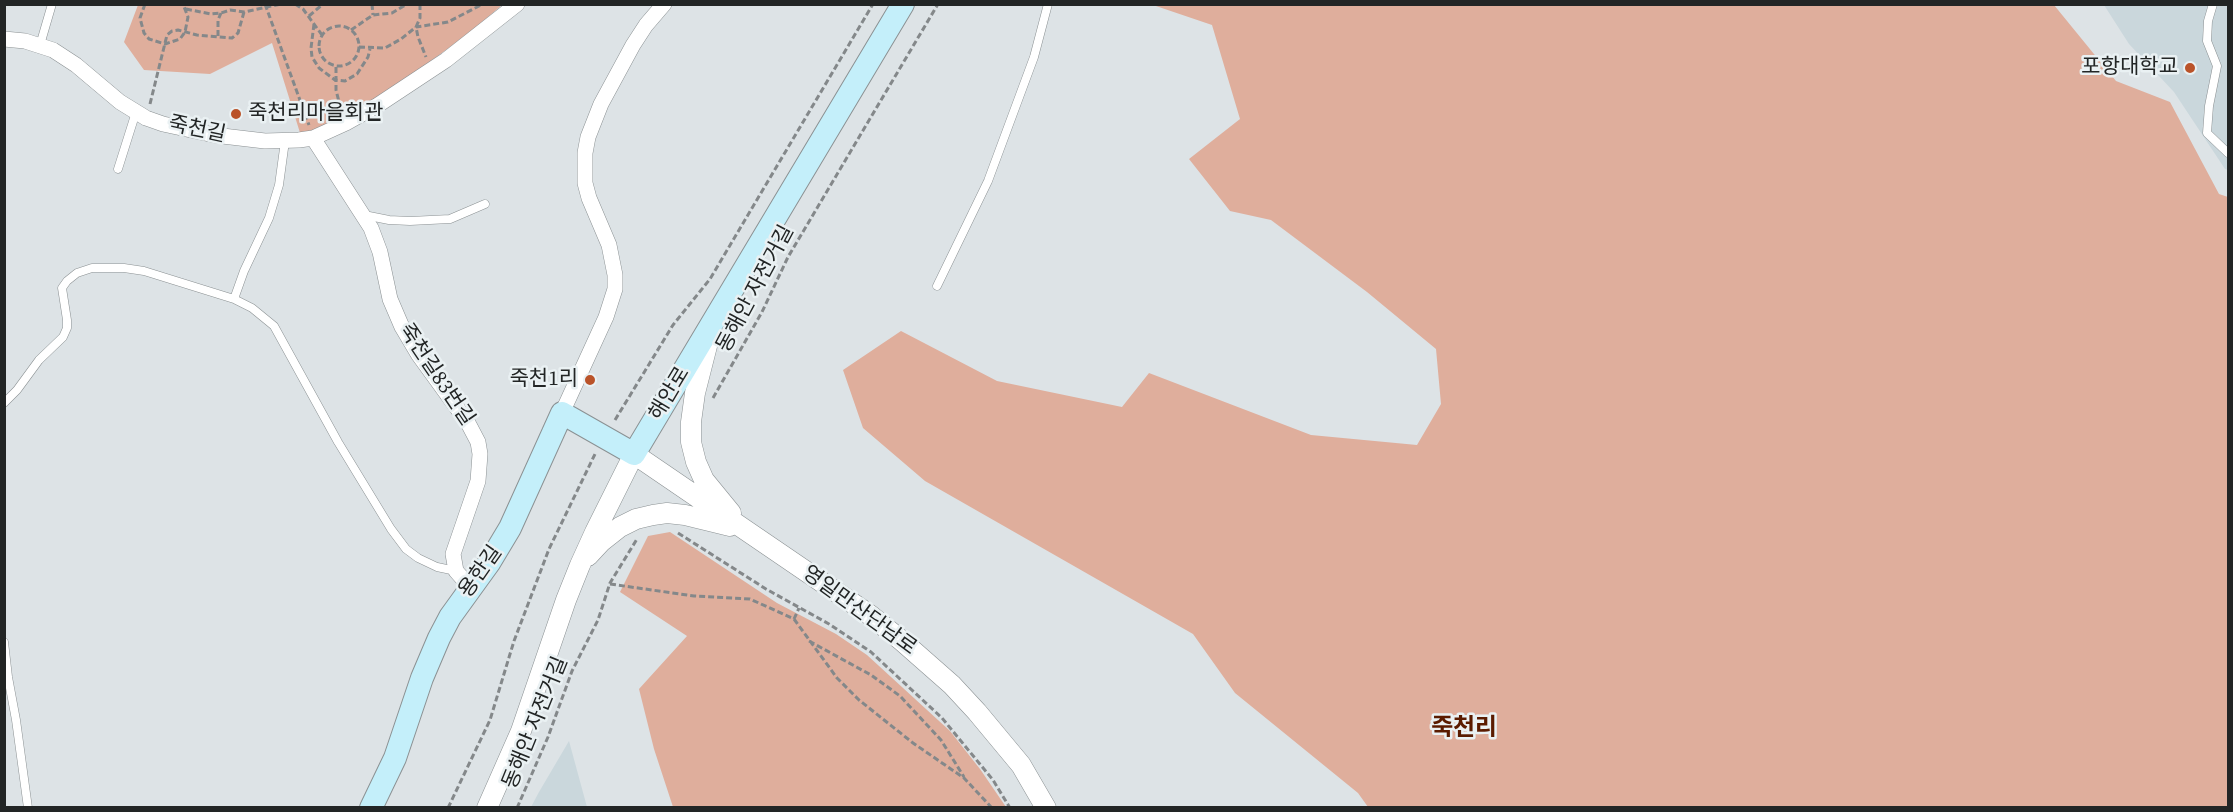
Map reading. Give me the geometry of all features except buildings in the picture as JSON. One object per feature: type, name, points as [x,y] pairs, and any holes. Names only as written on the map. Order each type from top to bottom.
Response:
[{"type":"main road","name":"해안로","points":[[634,454],[903,4]]},
{"type":"main road","points":[[562,413],[634,454]]},
{"type":"main road","name":"용한길","points":[[371,807],[395,758],[422,678],[450,617],[463,579],[489,563],[510,528],[562,413]]},
{"type":"street","name":"죽천길","points":[[4,39],[40,45],[65,56],[120,102],[141,115],[163,124],[214,135],[285,141],[313,138],[378,105],[432,70],[517,4]]},
{"type":"street","points":[[562,413],[606,317],[615,289],[614,268],[609,245],[585,183],[585,153],[588,137],[601,104],[633,45],[664,4]]},
{"type":"street","name":"죽천길83번길","points":[[313,138],[364,214],[380,252],[394,312],[418,354],[468,423],[478,442],[480,454],[478,481],[453,554],[463,579]]},
{"type":"street","points":[[715,319],[694,393],[691,442],[704,480],[746,531]]},
{"type":"street","name":"영일만산단남로","points":[[634,454],[870,615],[936,670],[977,712],[1014,757],[1046,807]]},
{"type":"street","name":"해안로","points":[[487,807],[520,731],[580,565],[634,454]]},
{"type":"street","points":[[580,565],[601,542],[620,527],[636,519],[653,520],[668,513],[714,521],[746,531]]},
{"type":"lane","points":[[40,45],[52,4]]},
{"type":"lane","points":[[937,286],[988,181],[1034,57],[1048,4]]},
{"type":"lane","points":[[2213,4],[2208,21],[2207,41],[2217,66],[2207,133],[2229,153]]},
{"type":"lane","points":[[118,169],[141,115]]},
{"type":"lane","points":[[234,299],[274,203],[285,141]]},
{"type":"lane","points":[[364,214],[389,220],[450,219],[485,204]]},
{"type":"lane","points":[[4,403],[23,383],[39,360],[63,337],[67,328],[63,288],[67,281],[77,273],[105,267],[134,269],[234,299],[252,308],[273,326],[338,442],[391,529],[406,549],[418,558],[463,579]]},
{"type":"lane","points":[[4,642],[28,807]]},
{"type":"path","points":[[145,4],[140,18],[144,33],[149,39],[165,44],[180,39],[185,32],[188,25],[183,4]]},
{"type":"path","points":[[186,9],[205,13],[221,13],[230,10],[244,12],[281,4]]},
{"type":"path","points":[[296,4],[309,16],[321,35]]},
{"type":"path","points":[[309,16],[323,4]]},
{"type":"path","points":[[372,4],[373,15]]},
{"type":"path","points":[[351,30],[373,15],[392,13],[407,4]]},
{"type":"path","points":[[420,4],[420,18],[416,27],[432,70]]},
{"type":"path","points":[[359,47],[385,48],[416,27],[448,22],[483,4]]},
{"type":"path","name":"동해안 자전거길","points":[[710,404],[762,312],[788,256],[938,4]]},
{"type":"path","points":[[266,6],[313,138]]},
{"type":"path","points":[[141,115],[167,35],[172,31],[232,38],[238,33],[244,12]]},
{"type":"path","points":[[218,36],[218,20],[221,13]]},
{"type":"path","points":[[314,24],[312,57],[319,69],[335,80],[345,81],[357,74],[368,57],[370,49]]},
{"type":"path","points":[[338,26],[351,30],[358,40],[359,47],[355,59],[350,64],[336,67],[324,61],[320,55],[321,35],[326,30],[338,26]]},
{"type":"path","points":[[336,67],[335,80],[339,103],[346,123]]},
{"type":"path","points":[[653,520],[671,528],[766,589],[838,629],[871,652],[935,711],[968,747],[1010,807]]},
{"type":"path","name":"동해안 자전거길","points":[[517,807],[548,737],[572,671],[598,620],[610,584],[639,535]]},
{"type":"path","points":[[610,584],[694,596],[750,599],[794,620],[837,678],[859,700],[913,743],[964,778],[992,807]]},
{"type":"path","points":[[794,620],[799,608]]},
{"type":"path","points":[[808,640],[871,675],[900,696],[941,741],[964,778]]},
{"type":"shaded area","points":[[138,5],[502,5],[468,34],[377,100],[328,126],[301,136],[272,43],[210,74],[144,70],[124,42]]},
{"type":"shaded area","points":[[1153,5],[2054,5],[2116,81],[2170,102],[2219,194],[2228,197],[2228,807],[1368,807],[1358,793],[1235,693],[1193,634],[925,481],[863,428],[843,370],[901,331],[997,381],[1122,407],[1149,373],[1311,435],[1417,445],[1441,404],[1436,349],[1367,292],[1271,220],[1230,211],[1189,159],[1240,119],[1212,25]]},
{"type":"shaded area","name":"포항대학교","points":[[2104,5],[2228,5],[2228,170],[2225,169],[2174,92],[2129,44]]},
{"type":"shaded area","points":[[670,532],[777,603],[836,634],[867,655],[950,731],[1006,807],[673,807],[654,749],[639,689],[687,636],[620,592],[648,536]]},
{"type":"shaded area","points":[[569,741],[587,807],[531,807],[539,792]]},
{"type":"place","name":"포항대학교","points":[[2190,68]]},
{"type":"place","name":"죽천리마을회관","points":[[236,114]]},
{"type":"place","name":"죽천1리","points":[[590,380]]},
{"type":"district","name":"죽천리","points":[[1464,729]]}]
